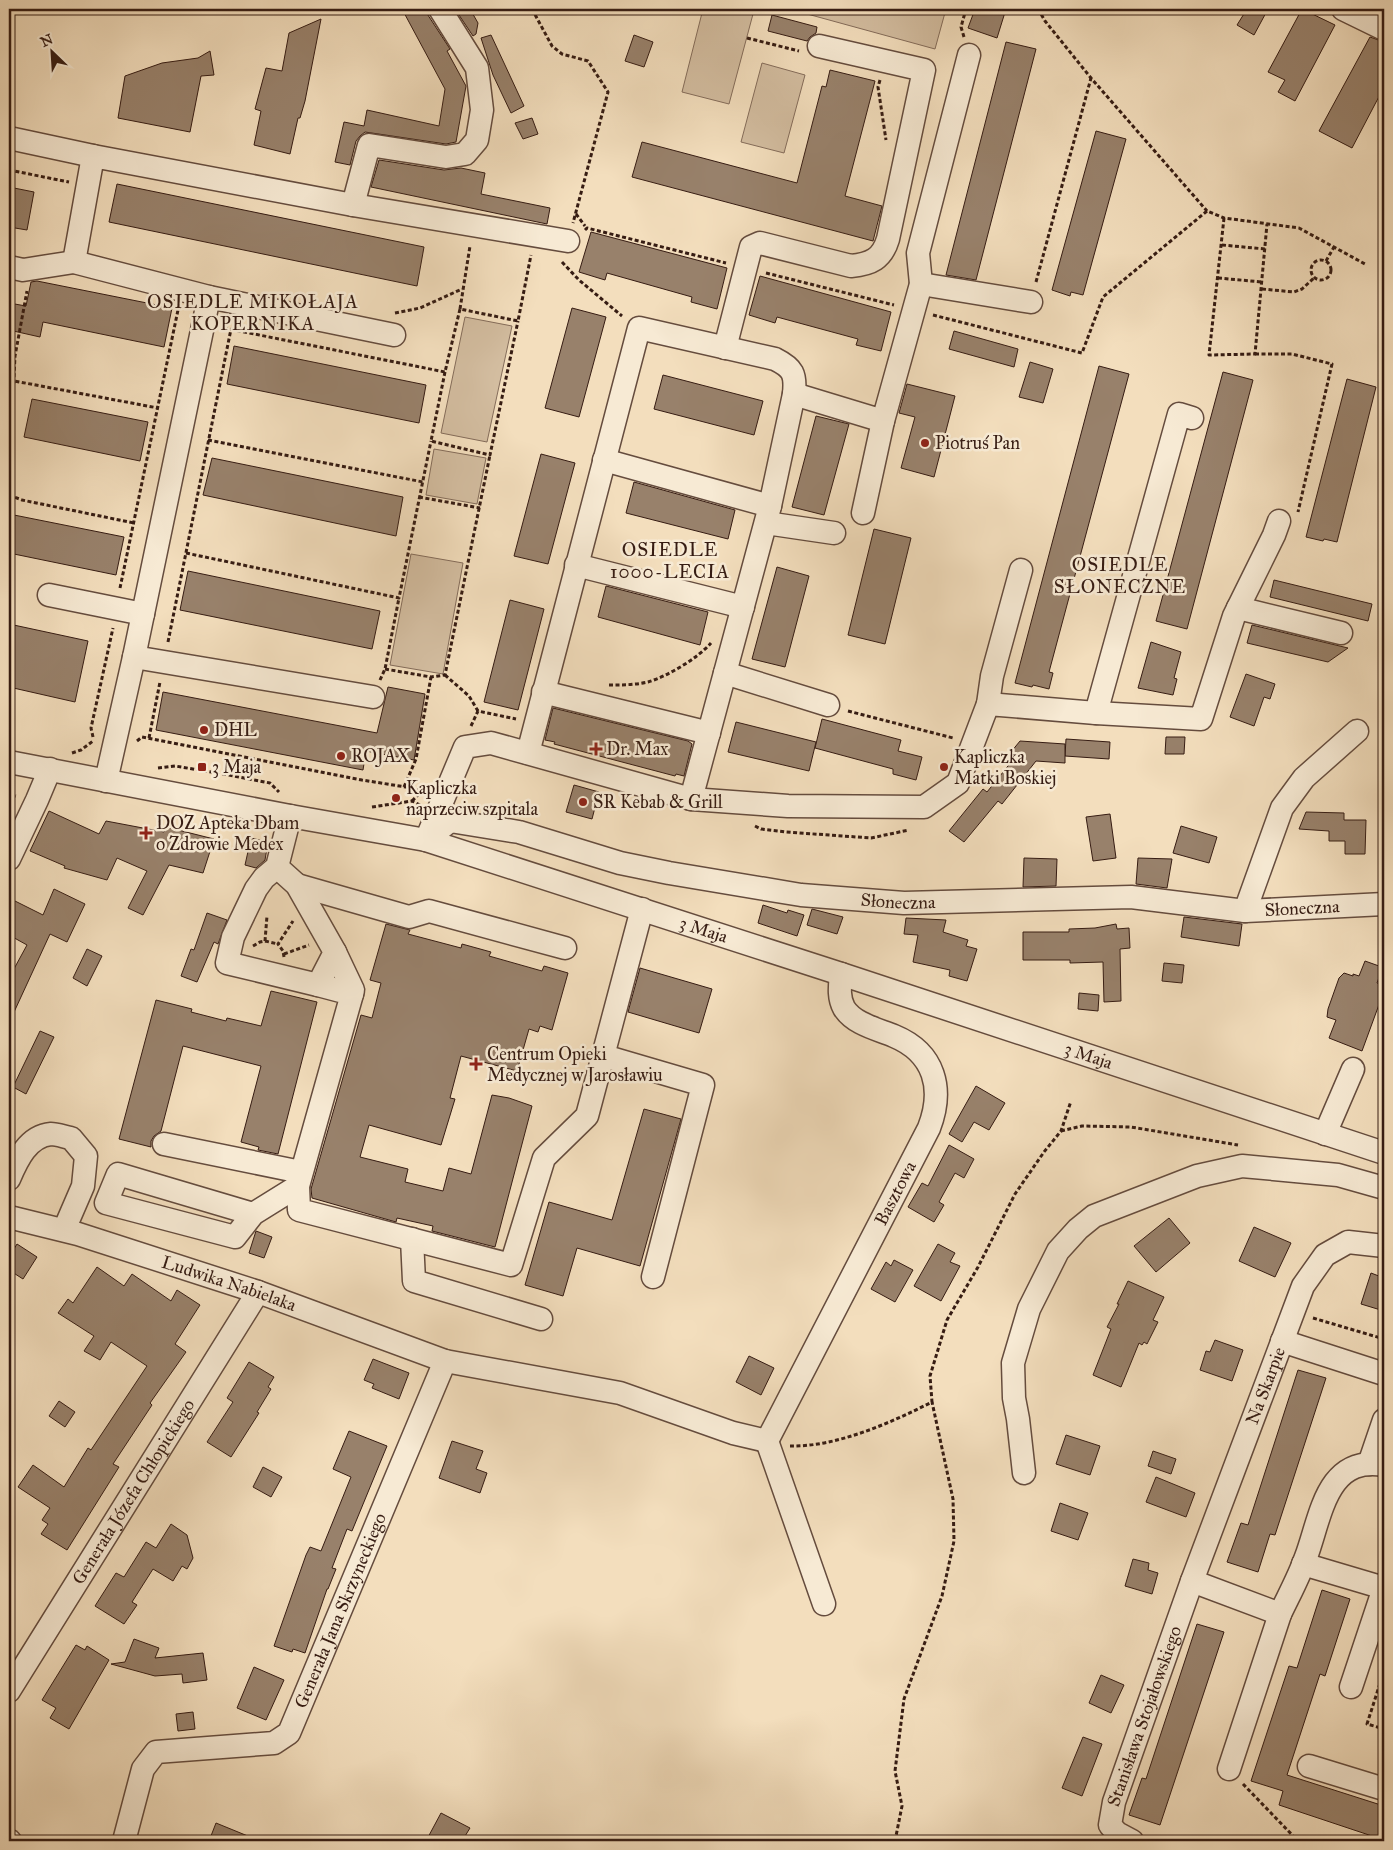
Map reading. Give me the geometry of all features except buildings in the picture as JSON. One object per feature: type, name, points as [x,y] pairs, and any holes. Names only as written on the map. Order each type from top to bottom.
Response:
[{"type":"street","points":[[353,205],[369,145],[446,157],[465,154],[477,140],[482,110],[477,68],[440,9]]},
{"type":"street","points":[[1343,9],[1384,29]]},
{"type":"street","points":[[726,348],[751,247],[760,243],[851,266],[865,265],[876,259],[884,250],[896,205],[924,70],[822,47]]},
{"type":"street","points":[[863,513],[883,421],[912,310],[921,284],[918,253],[969,55]]},
{"type":"street","points":[[9,138],[93,156],[353,205],[568,242]]},
{"type":"street","points":[[74,262],[93,156]]},
{"type":"street","points":[[9,267],[23,270],[74,262],[209,297],[387,333]]},
{"type":"street","points":[[921,284],[1031,302]]},
{"type":"street","points":[[106,781],[104,741],[134,658],[209,297]]},
{"type":"street","points":[[528,753],[639,328],[775,359],[791,371],[795,380],[794,394],[768,514],[691,799]]},
{"type":"street","points":[[794,394],[883,421]]},
{"type":"street","points":[[1096,713],[1179,414],[1192,418]]},
{"type":"street","points":[[604,460],[768,514],[834,532]]},
{"type":"street","points":[[988,704],[1201,719],[1238,608],[1279,521]]},
{"type":"street","points":[[576,565],[741,614]]},
{"type":"street","points":[[426,840],[465,747],[491,742],[691,799],[788,806],[924,807],[958,783],[988,704],[992,676],[1021,570]]},
{"type":"street","points":[[49,595],[143,614]]},
{"type":"street","points":[[1238,608],[1342,633]]},
{"type":"street","points":[[134,658],[373,697]]},
{"type":"street","points":[[725,673],[828,705]]},
{"type":"street","points":[[543,692],[708,733]]},
{"type":"street","points":[[1245,911],[1282,808],[1304,778],[1357,731]]},
{"type":"street","name":"3 Maja","points":[[9,762],[426,840],[841,974],[1384,1153]]},
{"type":"street","points":[[9,859],[38,800],[50,769]]},
{"type":"street","points":[[290,816],[277,867],[264,878],[256,889],[234,937],[227,963],[352,994]]},
{"type":"street","name":"Słoneczna","points":[[426,840],[450,821],[519,832],[620,863],[669,873],[801,895],[904,903],[1131,897],[1245,911],[1384,904]]},
{"type":"street","points":[[277,867],[302,893],[354,990],[299,1179],[300,1210],[511,1265],[544,1158],[587,1116],[642,910]]},
{"type":"street","points":[[302,893],[409,917],[429,911],[565,948]]},
{"type":"street","points":[[318,985],[335,952]]},
{"type":"street","name":"Basztowa","points":[[767,1441],[929,1128],[935,1112],[936,1085],[933,1072],[923,1056],[911,1045],[896,1036],[870,1027],[853,1018],[844,1008],[839,994],[841,974]]},
{"type":"street","points":[[604,1056],[703,1085],[653,1276]]},
{"type":"street","points":[[1325,1134],[1353,1069]]},
{"type":"street","points":[[9,1179],[16,1162],[32,1140],[51,1134],[71,1138],[86,1156],[83,1186],[64,1230]]},
{"type":"street","points":[[164,1144],[299,1179]]},
{"type":"street","points":[[1024,1473],[1014,1398],[1013,1363],[1029,1309],[1058,1252],[1094,1216],[1197,1176],[1242,1166],[1338,1175],[1384,1188]]},
{"type":"street","points":[[253,1214],[118,1174],[106,1203],[235,1237],[253,1214],[299,1179]]},
{"type":"street","name":"Ludwika Nabielaka","points":[[9,1217],[64,1230],[258,1292],[445,1361],[620,1393],[733,1433],[767,1441]]},
{"type":"street","points":[[412,1239],[414,1281],[541,1319]]},
{"type":"street","name":"Na Skarpie","points":[[1192,1581],[1303,1286],[1325,1255],[1348,1242],[1384,1246]]},
{"type":"street","name":"Generała Józefa Chłopickiego","points":[[9,1691],[258,1292]]},
{"type":"street","points":[[1282,1341],[1384,1374]]},
{"type":"street","name":"Generała Jana Skrzyneckiego","points":[[124,1841],[143,1769],[156,1752],[274,1743],[289,1733],[445,1361]]},
{"type":"street","points":[[1229,1769],[1280,1614],[1303,1564],[1327,1494],[1344,1472],[1377,1464],[1384,1420]]},
{"type":"street","points":[[767,1441],[824,1604]]},
{"type":"street","points":[[1303,1564],[1384,1588],[1351,1687]]},
{"type":"street","points":[[1192,1581],[1280,1614]]},
{"type":"street","name":"Stanisława Stojałowskiego","points":[[1132,1841],[1117,1833],[1110,1825],[1114,1802],[1192,1581]]},
{"type":"street","points":[[1309,1766],[1384,1789]]},
{"type":"path","points":[[532,9],[552,46],[562,54],[588,61],[608,92],[568,242],[553,253],[579,280],[639,328]]},
{"type":"path","points":[[966,9],[961,28],[969,55]]},
{"type":"path","points":[[1038,9],[1092,78],[1207,212],[1224,218],[1299,228],[1365,264]]},
{"type":"path","points":[[747,38],[823,57],[822,47]]},
{"type":"path","points":[[1031,302],[1092,78]]},
{"type":"path","points":[[9,170],[87,186]]},
{"type":"path","points":[[912,310],[1082,353],[1103,297],[1207,212]]},
{"type":"path","points":[[576,214],[587,228]]},
{"type":"path","points":[[1224,218],[1209,355],[1292,354],[1313,359]]},
{"type":"path","points":[[1255,354],[1267,224]]},
{"type":"path","points":[[472,237],[460,309],[445,372],[385,669],[431,677],[445,676],[469,696],[478,710]]},
{"type":"path","points":[[1222,245],[1265,249]]},
{"type":"path","points":[[1326,261],[1334,247]]},
{"type":"path","points":[[445,676],[532,251]]},
{"type":"path","points":[[1318,260],[1326,261],[1331,268],[1328,277],[1322,280],[1315,277],[1311,270],[1313,264],[1318,260]]},
{"type":"path","points":[[1262,289],[1294,292],[1315,277]]},
{"type":"path","points":[[1218,278],[1262,282]]},
{"type":"path","points":[[9,481],[15,356],[28,286]]},
{"type":"path","points":[[387,333],[382,317],[420,308],[463,289]]},
{"type":"path","points":[[104,741],[91,728],[178,310],[176,302]]},
{"type":"path","points":[[460,309],[518,321]]},
{"type":"path","points":[[204,323],[445,372]]},
{"type":"path","points":[[148,738],[231,329]]},
{"type":"path","points":[[9,380],[158,408]]},
{"type":"path","points":[[208,440],[423,482]]},
{"type":"path","points":[[431,441],[490,455]]},
{"type":"path","points":[[9,495],[22,500],[134,523]]},
{"type":"path","points":[[419,497],[480,508]]},
{"type":"path","points":[[186,553],[399,598]]},
{"type":"path","points":[[608,685],[636,684],[657,678],[696,658],[741,614]]},
{"type":"path","points":[[404,787],[416,759],[431,677]]},
{"type":"path","points":[[828,705],[973,744]]},
{"type":"path","points":[[71,753],[104,741],[133,744],[142,737],[421,791]]},
{"type":"path","points":[[9,794],[38,800]]},
{"type":"path","points":[[278,944],[302,893]]},
{"type":"path","points":[[266,941],[268,912]]},
{"type":"path","points":[[245,968],[252,947],[266,941],[278,944],[284,956],[280,976]]},
{"type":"path","points":[[895,1841],[902,1806],[895,1771],[904,1699],[942,1596],[954,1541],[953,1499],[932,1402],[930,1376],[947,1320],[978,1267],[1015,1194],[1061,1131],[1071,1101]]},
{"type":"path","points":[[1061,1131],[1082,1126],[1131,1128],[1245,1146]]},
{"type":"path","points":[[1293,1312],[1384,1339]]},
{"type":"path","points":[[767,1441],[791,1447],[824,1443],[893,1420],[932,1402]]},
{"type":"path","points":[[1384,1671],[1367,1724],[1384,1729]]},
{"type":"path","points":[[1229,1769],[1298,1841]]},
{"type":"shaded area","points":[[703,9],[732,9],[753,14],[729,104],[682,92]]},
{"type":"shaded area","points":[[789,9],[946,9],[935,49]]},
{"type":"shaded area","points":[[762,63],[805,75],[784,153],[741,142]]},
{"type":"shaded area","points":[[465,317],[512,326],[487,442],[441,433]]},
{"type":"shaded area","points":[[434,449],[486,458],[477,504],[426,495]]},
{"type":"shaded area","points":[[411,554],[463,563],[443,674],[390,665]]},
{"type":"place","name":"Piotruś Pan","points":[[925,443]]},
{"type":"place","name":"DHL","points":[[204,730]]},
{"type":"place","name":"Dr. Max","points":[[596,749]]},
{"type":"place","name":"ROJAX","points":[[341,756]]},
{"type":"place","name":"3 Maja","points":[[202,767]]},
{"type":"place","name":"Kapliczka Matki Boskiej","points":[[944,767]]},
{"type":"place","name":"Kapliczka naprzeciw szpitala","points":[[396,798]]},
{"type":"place","name":"SR Kebab & Grill","points":[[583,802]]},
{"type":"place","name":"DOZ Apteka Dbam o Zdrowie Medex","points":[[146,833]]},
{"type":"place","name":"Centrum Opieki Medycznej w Jarosławiu","points":[[476,1064]]},
{"type":"district","name":"OSIEDLE MIKOŁAJA KOPERNIKA","points":[[253,312]]},
{"type":"district","name":"OSIEDLE 1000-LECIA","points":[[670,560]]},
{"type":"district","name":"OSIEDLE SŁONECZNE","points":[[1120,575]]}]
